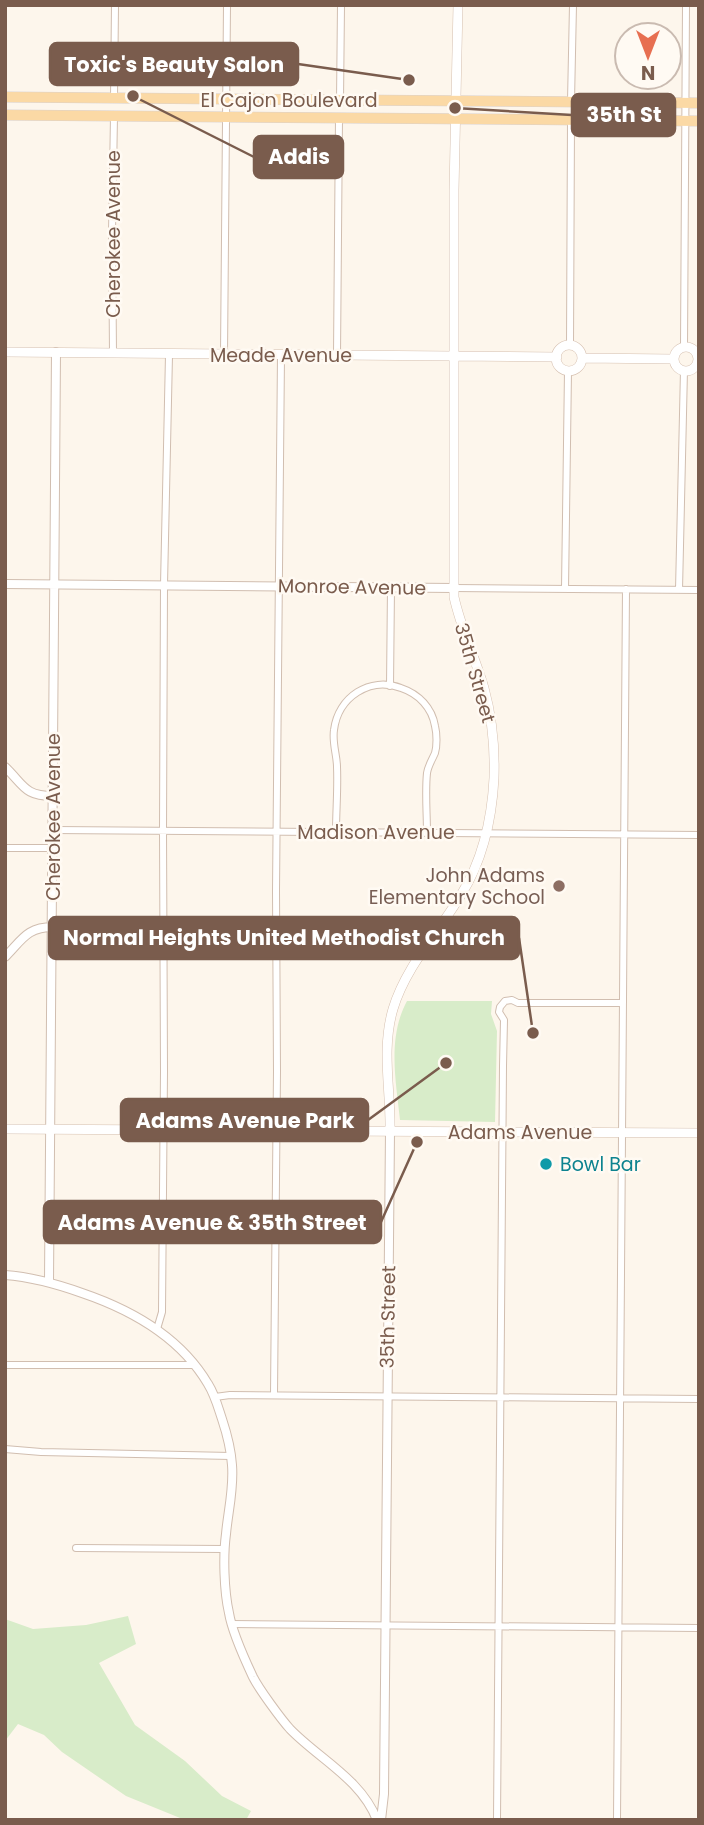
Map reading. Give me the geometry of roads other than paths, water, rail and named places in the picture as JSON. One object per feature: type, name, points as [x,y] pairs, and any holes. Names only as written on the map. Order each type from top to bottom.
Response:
[{"type":"main road","name":"35th Street","points":[[390,1131],[386,1072],[388,1030],[394,1007],[410,968],[462,894],[474,868],[486,833],[494,781],[491,721],[485,691],[461,627],[454,597],[457,5]]},
{"type":"main road","name":"El Cajon Boulevard","points":[[5,97],[699,103]]},
{"type":"main road","name":"El Cajon Boulevard","points":[[5,115],[699,121]]},
{"type":"main road","points":[[570,346],[580,351],[582,358],[579,367],[568,371],[561,367],[557,358],[560,349],[570,346]]},
{"type":"main road","points":[[684,347],[692,349],[698,359],[694,367],[684,370],[678,367],[674,359],[677,351],[684,347]]},
{"type":"main road","name":"Meade Avenue","points":[[5,352],[557,358]]},
{"type":"main road","points":[[582,358],[674,359]]},
{"type":"main road","name":"Adams Avenue","points":[[5,1129],[699,1133]]},
{"type":"street","points":[[114,5],[114,98]]},
{"type":"street","points":[[224,355],[227,5]]},
{"type":"street","points":[[340,100],[341,5]]},
{"type":"street","points":[[572,101],[573,5]]},
{"type":"street","points":[[684,347],[686,5]]},
{"type":"street","name":"Cherokee Avenue","points":[[113,353],[114,116]]},
{"type":"street","points":[[337,355],[339,118]]},
{"type":"street","points":[[570,346],[571,120]]},
{"type":"street","name":"Cherokee Avenue","points":[[49,1282],[57,352]]},
{"type":"street","points":[[158,1329],[162,1312],[164,585],[170,355]]},
{"type":"street","points":[[274,1395],[281,355]]},
{"type":"street","points":[[680,590],[684,370]]},
{"type":"street","points":[[565,589],[568,371]]},
{"type":"street","name":"Monroe Avenue","points":[[5,584],[699,590]]},
{"type":"street","points":[[390,686],[391,587]]},
{"type":"street","points":[[617,1820],[626,589]]},
{"type":"street","points":[[335,832],[337,764],[334,729],[340,711],[352,695],[376,685],[400,687],[419,697],[430,710],[436,728],[436,750],[427,775],[427,833]]},
{"type":"street","points":[[5,767],[35,795],[53,796]]},
{"type":"street","name":"Madison Avenue","points":[[53,830],[699,835]]},
{"type":"street","points":[[5,848],[53,848]]},
{"type":"street","points":[[5,957],[28,933],[35,929],[52,927]]},
{"type":"street","points":[[497,1820],[503,1020],[499,1012],[505,1001],[512,1000],[518,1003],[624,1003]]},
{"type":"street","name":"35th Street","points":[[379,1820],[384,1794],[390,1131]]},
{"type":"street","points":[[5,1275],[49,1282],[103,1300],[158,1329],[195,1365],[215,1398],[231,1456],[232,1496],[224,1549],[228,1612],[254,1679],[289,1728],[359,1788],[379,1820]]},
{"type":"street","points":[[5,1365],[195,1365]]},
{"type":"street","points":[[215,1398],[229,1395],[274,1395],[699,1399]]},
{"type":"street","points":[[5,1449],[231,1456]]},
{"type":"street","points":[[76,1548],[224,1549]]},
{"type":"street","points":[[232,1624],[699,1628]]},
{"type":"place","name":"Toxic's Beauty Salon","points":[[409,80]]},
{"type":"place","name":"Addis","points":[[133,96]]},
{"type":"place","name":"35th St","points":[[455,108]]},
{"type":"place","name":"John Adams Elementary School","points":[[559,886]]},
{"type":"place","name":"Normal Heights United Methodist Church","points":[[533,1033]]},
{"type":"place","name":"Adams Avenue Park","points":[[446,1063]]},
{"type":"place","name":"Adams Avenue & 35th Street","points":[[417,1142]]},
{"type":"place","name":"Bowl Bar","points":[[546,1164]]}]
